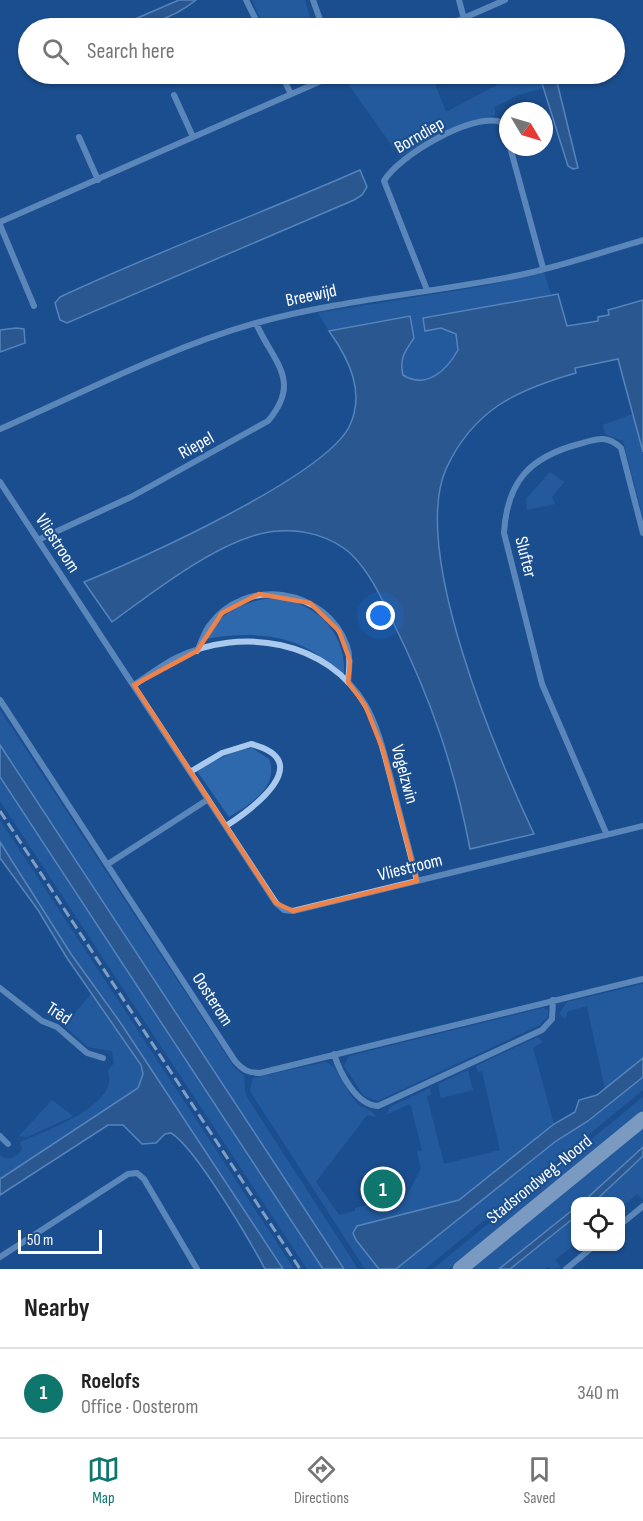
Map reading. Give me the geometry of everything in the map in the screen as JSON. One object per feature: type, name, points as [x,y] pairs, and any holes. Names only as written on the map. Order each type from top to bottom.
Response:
[{"type":"main road","name":"Stadsrondweg-Noord","points":[[460,1269],[643,1119]]},
{"type":"street","points":[[246,0],[255,18]]},
{"type":"street","points":[[313,0],[319,18]]},
{"type":"street","points":[[459,0],[464,18]]},
{"type":"street","points":[[466,18],[505,0]]},
{"type":"street","points":[[286,84],[291,94]]},
{"type":"street","points":[[34,306],[0,223],[314,84]]},
{"type":"street","points":[[174,95],[193,137]]},
{"type":"street","name":"Borndiep","points":[[427,290],[384,181],[398,164],[414,152],[459,129],[493,119],[499,121]]},
{"type":"street","points":[[79,137],[98,180]]},
{"type":"street","points":[[512,156],[543,268]]},
{"type":"street","name":"Breewijd","points":[[0,429],[212,337],[256,323],[323,306],[427,290],[543,268],[643,240]]},
{"type":"street","name":"Riepel","points":[[38,540],[131,497],[268,421],[279,407],[285,378],[256,323]]},
{"type":"street","name":"Slufter","points":[[607,835],[542,684],[504,533],[505,513],[511,494],[522,475],[537,460],[554,451],[602,437],[612,439],[621,448],[643,533]]},
{"type":"street","name":"Vliestroom","points":[[0,482],[207,800],[276,903],[284,910],[293,911],[643,826]]},
{"type":"street","points":[[197,651],[209,626],[238,600],[259,594],[292,596],[310,603],[325,614],[339,631],[347,646],[350,661],[348,682]]},
{"type":"street","name":"Vogelzwin","points":[[134,685],[176,658],[197,651],[248,642],[291,646],[327,664],[348,682],[374,721],[417,881]]},
{"type":"street","name":"Oosterom","points":[[0,700],[242,1069],[260,1073],[643,979]]},
{"type":"street","points":[[190,772],[222,753],[251,744],[270,753],[278,762],[279,773],[265,799],[226,826]]},
{"type":"street","points":[[108,864],[207,800]]},
{"type":"street","name":"Trêd","points":[[0,988],[42,1021],[57,1027],[87,1053],[103,1058]]},
{"type":"street","points":[[334,1054],[337,1064],[360,1099],[378,1106],[542,1030],[552,1019],[553,1000]]},
{"type":"street","points":[[0,1136],[8,1144]]},
{"type":"street","points":[[0,1257],[128,1174],[137,1173],[144,1179],[197,1269]]},
{"type":"street","points":[[625,1222],[643,1206]]},
{"type":"street","points":[[566,1269],[588,1251]]},
{"type":"highlighted area","points":[[259,594],[310,603],[339,631],[350,661],[348,682],[365,705],[383,750],[417,881],[293,911],[276,903],[134,685],[197,651],[222,613]]},
{"type":"shaded area","points":[[179,0],[196,0],[165,18],[137,18]]},
{"type":"shaded area","points":[[252,0],[305,0],[310,18],[260,18]]},
{"type":"shaded area","points":[[348,84],[435,84],[446,112],[499,84],[543,84],[544,88],[499,102],[499,105],[495,107],[495,115],[437,135],[400,157]]},
{"type":"shaded area","points":[[542,84],[557,84],[578,168],[573,169],[568,166],[553,118],[553,102],[548,102]]},
{"type":"shaded area","points":[[360,170],[367,187],[362,195],[354,200],[67,323],[60,320],[55,303],[60,297]]},
{"type":"shaded area","points":[[544,272],[551,295],[423,318],[425,331],[441,328],[456,334],[458,350],[442,371],[420,381],[403,376],[402,370],[404,356],[414,338],[410,317],[329,331],[318,313],[485,286]]},
{"type":"shaded area","points":[[558,294],[567,326],[598,321],[598,317],[609,315],[608,310],[643,300],[643,452],[618,359],[575,368],[576,373],[534,387],[499,405],[469,431],[446,469],[438,505],[439,550],[448,600],[480,706],[534,834],[470,849],[449,761],[419,678],[374,585],[357,560],[342,547],[325,538],[297,531],[278,531],[236,542],[191,566],[112,622],[84,582],[145,556],[227,515],[304,469],[332,447],[349,427],[356,402],[349,365],[329,331],[410,316],[414,338],[404,355],[403,375],[412,379],[428,379],[442,371],[458,350],[456,334],[441,328],[425,331],[423,318]]},
{"type":"shaded area","points":[[24,329],[25,343],[0,352],[0,330]]},
{"type":"shaded area","points":[[633,414],[643,452],[643,516],[623,441],[605,434],[603,425]]},
{"type":"shaded area","points":[[550,472],[564,482],[552,497],[555,504],[527,510],[526,499]]},
{"type":"shaded area","points":[[272,598],[301,605],[325,621],[334,632],[340,645],[344,675],[315,653],[285,640],[246,635],[206,639],[217,622],[233,610],[242,605]]},
{"type":"shaded area","points":[[0,710],[234,1067],[244,1076],[248,1099],[358,1269],[344,1269],[317,1231],[0,745]]},
{"type":"shaded area","points":[[0,745],[344,1269],[323,1269],[0,777]]},
{"type":"shaded area","points":[[252,748],[269,759],[270,778],[261,794],[229,817],[197,771],[230,754]]},
{"type":"shaded area","points":[[0,777],[323,1269],[307,1269],[0,801]]},
{"type":"shaded area","points":[[0,820],[294,1269],[283,1269],[120,1022],[71,954],[0,842]]},
{"type":"shaded area","points":[[0,842],[71,954],[120,1022],[283,1269],[265,1269],[235,1217],[194,1156],[171,1133],[165,1134],[156,1143],[142,1144],[123,1125],[108,1125],[0,1195],[0,1179],[138,1088],[143,1074],[141,1065],[67,958],[38,910],[0,858]]},
{"type":"shaded area","points":[[643,984],[643,1058],[605,1089],[587,1006],[568,1011],[565,1019],[559,1014],[567,1002]]},
{"type":"shaded area","points":[[92,993],[131,1049],[142,1072],[141,1083],[131,1093],[0,1179],[0,1155],[6,1158],[15,1157],[22,1150],[20,1142],[78,1116],[103,1095],[109,1083],[108,1071],[114,1063],[112,1051],[88,1047],[64,1026]]},
{"type":"shaded area","points":[[543,1008],[548,1010],[548,1016],[539,1025],[378,1101],[364,1096],[344,1066],[349,1056]]},
{"type":"shaded area","points":[[538,1037],[543,1042],[533,1048],[554,1124],[459,1200],[356,1240],[379,1269],[365,1269],[250,1091],[253,1078],[326,1062],[338,1074],[354,1100],[374,1114],[376,1117],[367,1115],[316,1182],[339,1215],[355,1211],[355,1208],[407,1195],[421,1169],[417,1152],[422,1150],[411,1106],[409,1104],[386,1115],[390,1107],[430,1088],[431,1094],[427,1097],[444,1164],[500,1150],[482,1071],[478,1072],[476,1066]]},
{"type":"shaded area","points":[[643,1058],[643,1077],[588,1121],[556,1141],[396,1269],[379,1269],[356,1240],[353,1233],[357,1226],[459,1200],[554,1124],[575,1112],[579,1100],[597,1095]]},
{"type":"shaded area","points":[[468,1070],[473,1090],[441,1098],[438,1084]]},
{"type":"shaded area","points":[[643,1077],[643,1090],[425,1269],[396,1269],[556,1141],[588,1121]]},
{"type":"shaded area","points":[[643,1097],[643,1111],[449,1269],[433,1269]]},
{"type":"shaded area","points":[[52,1100],[73,1116],[27,1137],[19,1136]]},
{"type":"shaded area","points":[[643,1127],[643,1147],[601,1188],[589,1197],[571,1197],[571,1211],[499,1269],[470,1269]]},
{"type":"shaded area","points":[[643,1147],[643,1156],[599,1197],[588,1197]]},
{"type":"shaded area","points":[[643,1156],[643,1200],[637,1194],[625,1204],[625,1197],[600,1197]]},
{"type":"shaded area","points":[[571,1211],[571,1220],[510,1269],[499,1269]]},
{"type":"shaded area","points":[[571,1220],[571,1247],[555,1260],[561,1267],[510,1269]]},
{"type":"railway","points":[[0,811],[300,1269]]},
{"type":"place","name":"Roelofs","points":[[383,1189]]}]
